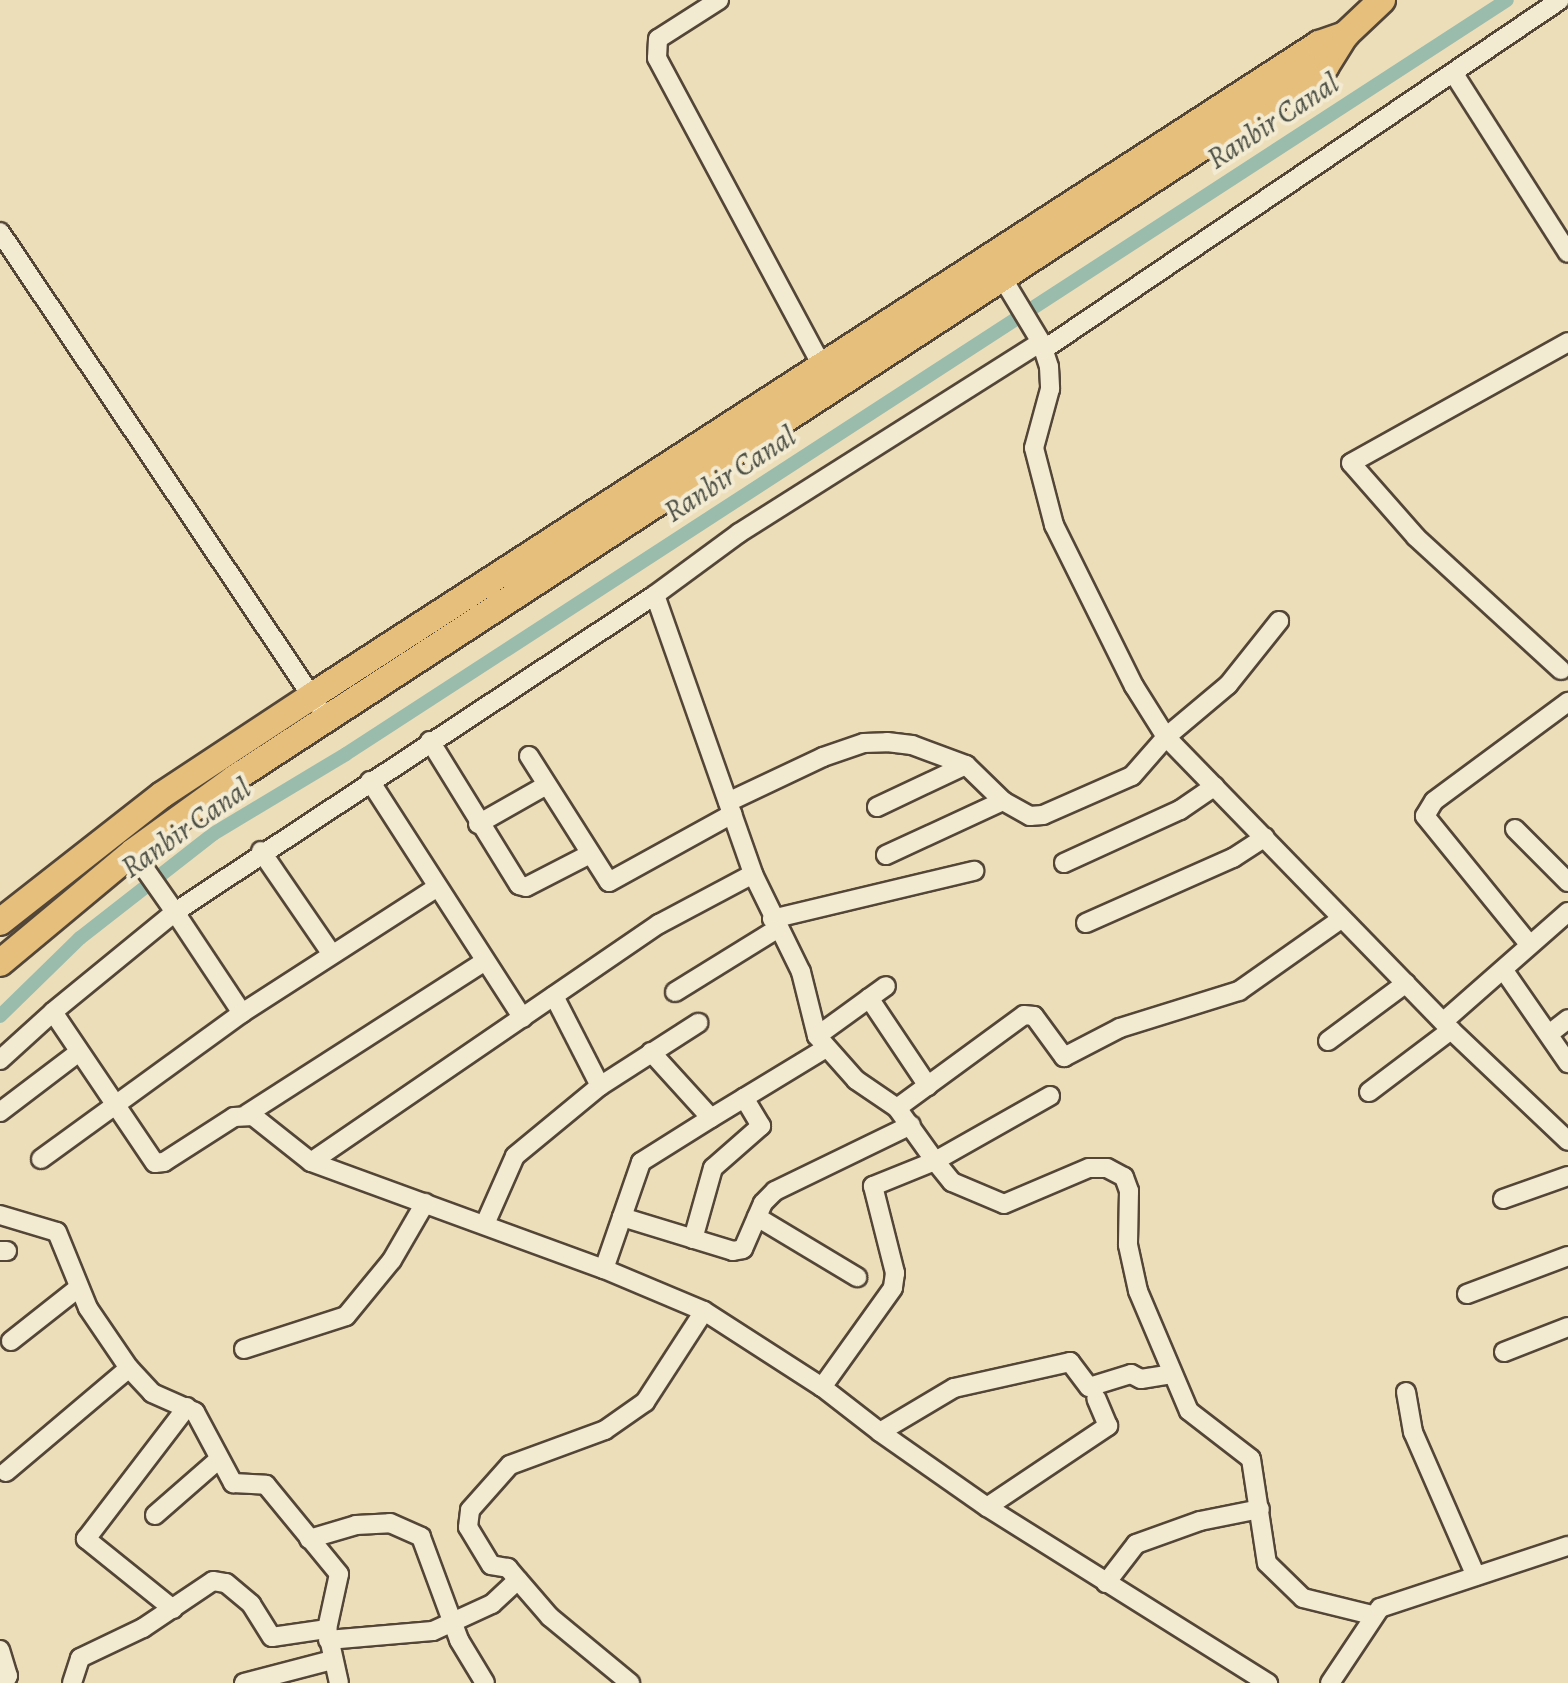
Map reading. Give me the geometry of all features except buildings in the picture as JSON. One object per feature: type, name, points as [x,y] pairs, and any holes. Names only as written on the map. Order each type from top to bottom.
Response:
[{"type":"highway","points":[[0,963],[327,719],[1319,44],[1345,35],[1382,0]]},
{"type":"highway","points":[[0,922],[162,795],[312,696],[823,368],[995,266]]},
{"type":"street","points":[[719,0],[658,39],[657,58],[823,368]]},
{"type":"street","points":[[0,1060],[53,1012],[175,912],[261,851],[655,595],[739,533],[1042,346],[1454,74],[1560,0]]},
{"type":"street","points":[[1454,74],[1568,253]]},
{"type":"street","points":[[0,232],[327,719]]},
{"type":"street","points":[[995,266],[1042,346],[1050,389],[1034,448],[1039,479],[1054,525],[1134,686],[1166,737],[1447,1026],[1568,1141]]},
{"type":"street","points":[[1561,670],[1416,537],[1351,463],[1568,342]]},
{"type":"street","points":[[655,595],[753,874],[774,924],[801,972],[822,1042],[856,1080],[897,1108],[952,1182],[1004,1204],[1089,1168],[1107,1168],[1124,1177],[1129,1191],[1131,1266],[1172,1374],[1198,1422],[1236,1442],[1251,1459],[1263,1550],[1283,1583],[1327,1607],[1372,1615],[1568,1546]]},
{"type":"street","points":[[529,756],[588,855],[607,881],[613,882],[730,808],[864,743],[912,745],[966,765],[1003,801],[1030,816],[1043,815],[1132,776],[1166,737],[1228,685],[1279,621]]},
{"type":"street","points":[[1529,944],[1425,816],[1434,801],[1568,702]]},
{"type":"street","points":[[430,741],[478,824],[523,887],[588,855]]},
{"type":"street","points":[[877,807],[966,765]]},
{"type":"street","points":[[370,781],[436,888],[523,1018]]},
{"type":"street","points":[[478,824],[545,786]]},
{"type":"street","points":[[1064,863],[1180,810],[1215,786]]},
{"type":"street","points":[[886,855],[1003,801]]},
{"type":"street","points":[[1515,829],[1568,882]]},
{"type":"street","points":[[1086,923],[1233,858],[1265,837]]},
{"type":"street","points":[[261,851],[331,953]]},
{"type":"street","points":[[138,861],[242,1013]]},
{"type":"street","points":[[675,992],[774,924],[974,871]]},
{"type":"street","points":[[311,1162],[659,924],[753,874]]},
{"type":"street","points":[[41,1159],[111,1104],[242,1013],[436,888]]},
{"type":"street","points":[[1369,1092],[1447,1026],[1505,972],[1529,944],[1568,912]]},
{"type":"street","points":[[897,1108],[1024,1015],[1034,1016],[1064,1057],[1120,1028],[1239,991],[1341,919]]},
{"type":"street","points":[[53,1012],[111,1104],[152,1161],[160,1163],[247,1114],[484,962]]},
{"type":"street","points":[[1505,972],[1568,1063]]},
{"type":"street","points":[[1328,1041],[1406,983]]},
{"type":"street","points":[[604,1269],[641,1162],[744,1098],[822,1042],[886,986]]},
{"type":"street","points":[[554,996],[600,1086]]},
{"type":"street","points":[[869,998],[928,1086]]},
{"type":"street","points":[[1549,1034],[1568,1019]]},
{"type":"street","points":[[485,1224],[515,1156],[600,1086],[698,1023]]},
{"type":"street","points":[[0,1112],[79,1052]]},
{"type":"street","points":[[651,1052],[711,1118]]},
{"type":"street","points":[[822,1387],[893,1288],[895,1273],[873,1186],[935,1161],[1050,1096]]},
{"type":"street","points":[[693,1239],[713,1168],[761,1126],[744,1098]]},
{"type":"street","points":[[247,1114],[311,1162],[604,1269],[704,1311],[822,1387],[987,1507],[1268,1683]]},
{"type":"street","points":[[622,1217],[739,1251],[768,1196],[798,1177],[911,1125]]},
{"type":"street","points":[[1503,1199],[1568,1176]]},
{"type":"street","points":[[244,1349],[336,1323],[354,1308],[394,1257],[425,1203]]},
{"type":"street","points":[[0,1215],[57,1232],[78,1288],[129,1368],[152,1393],[187,1407],[204,1423],[218,1460],[233,1483],[266,1485],[341,1581],[330,1598],[327,1635],[339,1683]]},
{"type":"street","points":[[757,1217],[857,1277]]},
{"type":"street","points":[[1467,1294],[1568,1256]]},
{"type":"street","points":[[11,1341],[78,1288]]},
{"type":"street","points":[[630,1683],[550,1617],[508,1568],[491,1565],[468,1527],[470,1510],[510,1465],[605,1430],[645,1402],[672,1367],[704,1311]]},
{"type":"street","points":[[1504,1352],[1568,1327]]},
{"type":"street","points":[[880,1432],[954,1388],[1070,1362],[1089,1387],[1131,1374],[1141,1379],[1172,1374]]},
{"type":"street","points":[[6,1472],[129,1368]]},
{"type":"street","points":[[1406,1392],[1413,1432],[1476,1576]]},
{"type":"street","points":[[987,1507],[1108,1426],[1096,1398]]},
{"type":"street","points":[[173,1609],[86,1539],[187,1407]]},
{"type":"street","points":[[155,1515],[218,1460]]},
{"type":"street","points":[[1106,1583],[1136,1544],[1200,1521],[1260,1509]]},
{"type":"street","points":[[309,1539],[356,1525],[390,1523],[412,1529],[427,1546],[453,1624],[485,1683]]},
{"type":"street","points":[[72,1683],[80,1658],[173,1609],[213,1581],[221,1581],[251,1604],[272,1637],[327,1635],[397,1638],[453,1624],[492,1604],[518,1580]]},
{"type":"street","points":[[1330,1683],[1372,1615]]},
{"type":"street","points":[[0,1650],[8,1676],[4,1683]]},
{"type":"street","points":[[244,1683],[277,1679],[332,1660]]},
{"type":"waterway","name":"Ranbir Canal","points":[[0,1016],[80,938],[213,834],[346,754],[1507,0]]}]
